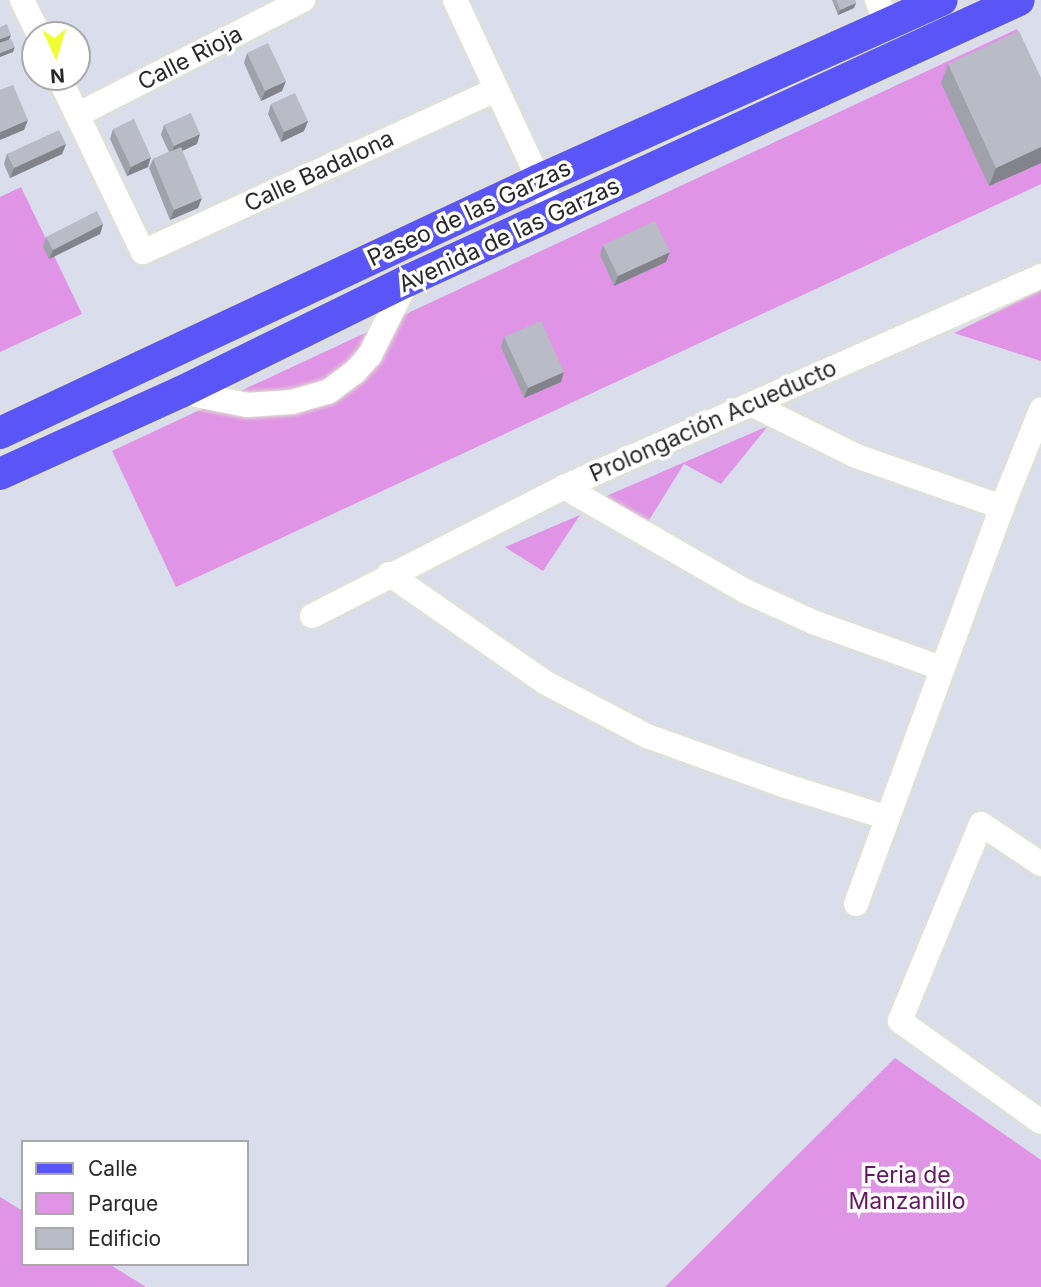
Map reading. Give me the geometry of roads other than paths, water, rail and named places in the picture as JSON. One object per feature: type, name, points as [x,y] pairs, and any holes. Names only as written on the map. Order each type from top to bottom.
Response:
[{"type":"main road","name":"Paseo de las Garzas","points":[[0,433],[539,180],[883,13],[942,0]]},
{"type":"main road","name":"Avenida de las Garzas","points":[[0,474],[181,393],[407,281],[1020,0]]},
{"type":"street","points":[[22,0],[32,21]]},
{"type":"street","name":"Calle Rioja","points":[[77,115],[303,0]]},
{"type":"street","points":[[455,0],[555,214]]},
{"type":"street","name":"Calle Badalona","points":[[77,115],[143,253],[495,90]]},
{"type":"street","points":[[66,91],[77,115]]},
{"type":"street","name":"Prolongación Acueducto","points":[[312,616],[388,574],[564,487],[1041,276]]},
{"type":"street","points":[[181,393],[247,405],[292,402],[328,392],[355,372],[370,355],[407,281]]},
{"type":"street","points":[[753,405],[856,456],[1002,507]]},
{"type":"street","points":[[856,904],[1002,507],[1041,410]]},
{"type":"street","points":[[564,487],[745,591],[813,622],[942,668]]},
{"type":"street","points":[[388,574],[546,683],[647,736],[783,785],[888,818]]},
{"type":"street","points":[[1041,864],[981,824],[900,1021],[1041,1122]]},
{"type":"park label","name":"Feria de Manzanillo","points":[[907,1188]]}]
